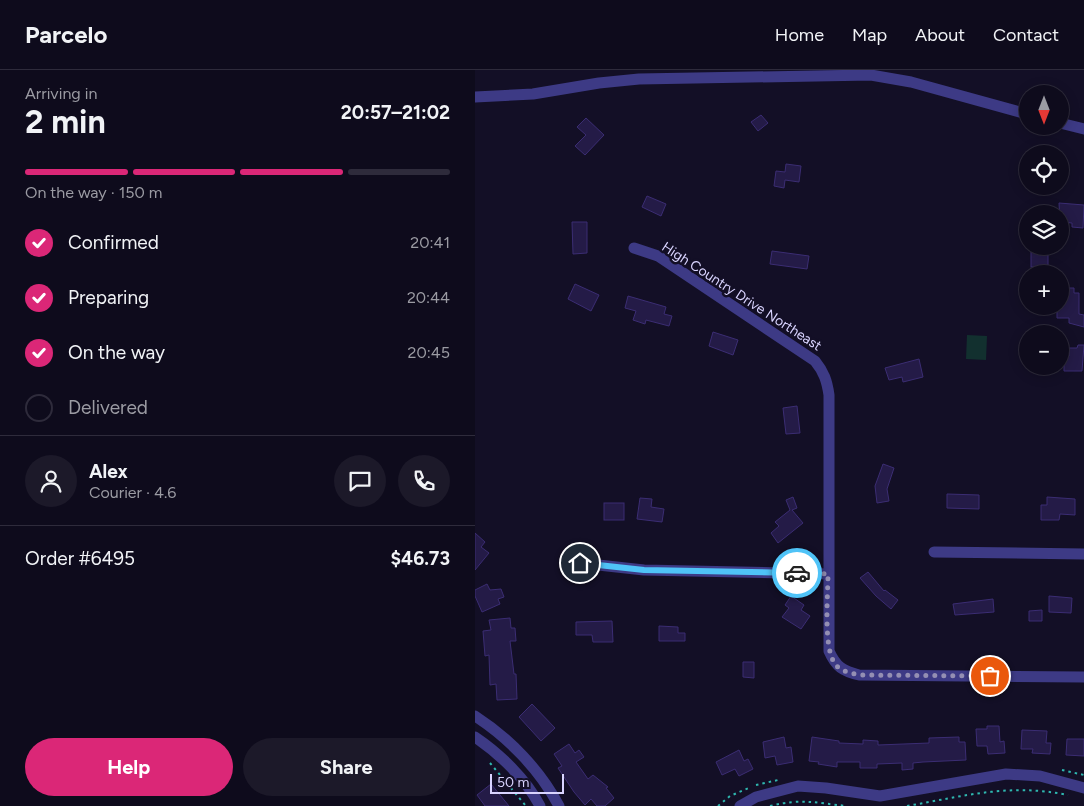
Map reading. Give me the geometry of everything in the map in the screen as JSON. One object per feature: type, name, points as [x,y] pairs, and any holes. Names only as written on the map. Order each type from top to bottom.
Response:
[{"type":"street","points":[[475,97],[533,94],[599,83],[639,79],[871,76],[911,82],[1019,112]]},
{"type":"street","points":[[1069,125],[1084,129]]},
{"type":"street","name":"High Country Drive Northeast","points":[[634,248],[658,256],[815,361],[822,369],[827,380],[829,395],[829,651],[835,665],[845,672],[859,675],[1084,677]]},
{"type":"street","points":[[934,552],[1084,554]]},
{"type":"street","points":[[580,563],[644,570],[828,574]]},
{"type":"street","points":[[475,716],[513,746],[535,770],[559,806]]},
{"type":"street","points":[[475,737],[500,757],[522,781],[540,806]]},
{"type":"street","points":[[740,806],[756,797],[798,786],[880,796],[1006,774],[1040,776],[1084,788]]},
{"type":"path","points":[[488,761],[526,806]]},
{"type":"path","points":[[1054,768],[1084,775]]},
{"type":"path","points":[[718,806],[729,796],[745,789],[783,779]]},
{"type":"path","points":[[907,806],[1005,790],[1046,790],[1071,796]]},
{"type":"path","points":[[770,806],[795,801],[817,800],[847,806]]},
{"type":"green space","points":[[967,335],[987,336],[986,360],[966,359]]},
{"type":"building","points":[[761,115],[768,123],[758,131],[751,122]]},
{"type":"building","points":[[586,118],[604,135],[585,155],[575,146],[586,135],[577,127]]},
{"type":"building","points":[[786,164],[801,166],[799,182],[785,180],[784,188],[774,186],[776,171],[785,172]]},
{"type":"building","points":[[647,196],[666,204],[661,216],[642,207]]},
{"type":"building","points":[[1059,203],[1084,205],[1083,228],[1072,227],[1072,223],[1069,223],[1069,205],[1059,205]]},
{"type":"building","points":[[572,222],[587,222],[587,253],[573,254]]},
{"type":"building","points":[[772,251],[809,256],[807,269],[770,264]]},
{"type":"building","points":[[1031,255],[1048,255],[1048,265],[1031,265]]},
{"type":"building","points":[[575,284],[599,295],[591,311],[568,299]]},
{"type":"building","points":[[1069,288],[1074,288],[1074,293],[1079,293],[1079,314],[1084,315],[1084,327],[1069,323],[1069,318],[1057,318],[1057,315],[1069,315]]},
{"type":"building","points":[[628,296],[666,307],[664,314],[672,316],[669,326],[646,320],[645,324],[633,320],[636,311],[625,308]]},
{"type":"building","points":[[713,332],[738,340],[733,355],[709,346]]},
{"type":"building","points":[[1078,345],[1084,345],[1082,371],[1069,371],[1069,348],[1077,348]]},
{"type":"building","points":[[919,359],[923,377],[903,382],[902,377],[889,380],[885,368]]},
{"type":"building","points":[[797,406],[800,433],[786,434],[783,408]]},
{"type":"building","points":[[883,464],[894,468],[887,489],[889,501],[877,503],[875,486]]},
{"type":"building","points":[[947,494],[979,495],[979,509],[947,508]]},
{"type":"building","points":[[793,497],[797,508],[792,510],[803,523],[778,543],[771,533],[779,526],[775,522],[790,510],[786,500]]},
{"type":"building","points":[[1047,497],[1075,499],[1075,515],[1060,514],[1059,520],[1041,520],[1041,505],[1047,505]]},
{"type":"building","points":[[640,498],[652,499],[651,507],[664,509],[662,522],[637,519]]},
{"type":"building","points":[[604,503],[624,503],[624,520],[604,520]]},
{"type":"building","points":[[475,533],[485,542],[481,547],[489,553],[475,570]]},
{"type":"building","points":[[868,572],[884,591],[898,600],[891,609],[860,578]]},
{"type":"building","points":[[487,584],[490,590],[501,589],[504,597],[498,599],[500,604],[482,612],[475,596],[475,590]]},
{"type":"building","points":[[791,596],[804,605],[801,610],[810,616],[801,629],[782,617],[789,608],[785,605]]},
{"type":"building","points":[[1049,596],[1072,598],[1071,613],[1049,612]]},
{"type":"building","points":[[993,599],[994,612],[955,615],[953,604]]},
{"type":"building","points":[[1042,610],[1042,621],[1029,621],[1029,611]]},
{"type":"building","points":[[510,618],[511,628],[515,628],[516,641],[510,641],[514,674],[516,674],[517,699],[497,700],[496,684],[490,685],[489,655],[485,656],[483,631],[491,630],[489,620]]},
{"type":"building","points":[[612,621],[613,642],[593,642],[592,635],[576,635],[576,622]]},
{"type":"building","points":[[659,626],[678,627],[678,633],[685,633],[685,641],[659,641]]},
{"type":"building","points":[[743,662],[754,662],[754,678],[743,677]]},
{"type":"building","points":[[532,704],[555,728],[541,741],[519,717]]},
{"type":"building","points":[[987,726],[999,726],[1000,742],[1004,741],[1005,753],[988,754],[987,746],[977,746],[976,729],[987,729]]},
{"type":"building","points":[[1022,730],[1047,731],[1046,743],[1051,743],[1050,754],[1032,753],[1033,749],[1021,749]]},
{"type":"building","points":[[784,737],[786,748],[791,747],[793,762],[777,765],[775,756],[765,758],[763,742]]},
{"type":"building","points":[[812,737],[839,741],[839,743],[863,744],[863,740],[878,741],[878,745],[929,743],[929,738],[959,737],[959,742],[965,742],[966,760],[913,763],[913,769],[902,770],[902,763],[877,764],[877,768],[860,768],[860,762],[837,762],[837,767],[809,761]]},
{"type":"building","points":[[1067,739],[1084,739],[1084,756],[1066,755]]},
{"type":"building","points":[[569,744],[575,753],[579,750],[584,757],[576,762],[588,779],[593,775],[608,787],[606,788],[614,798],[605,806],[597,806],[591,799],[585,805],[558,768],[562,766],[554,754]]},
{"type":"building","points":[[739,750],[744,761],[748,759],[753,769],[739,776],[735,769],[722,775],[716,762]]},
{"type":"building","points":[[491,784],[509,806],[485,806],[477,795]]},
{"type":"way so far","points":[[797,573],[828,574],[829,651],[835,665],[845,672],[859,675],[990,676]]},
{"type":"route","points":[[580,563],[644,570],[797,573]]}]
